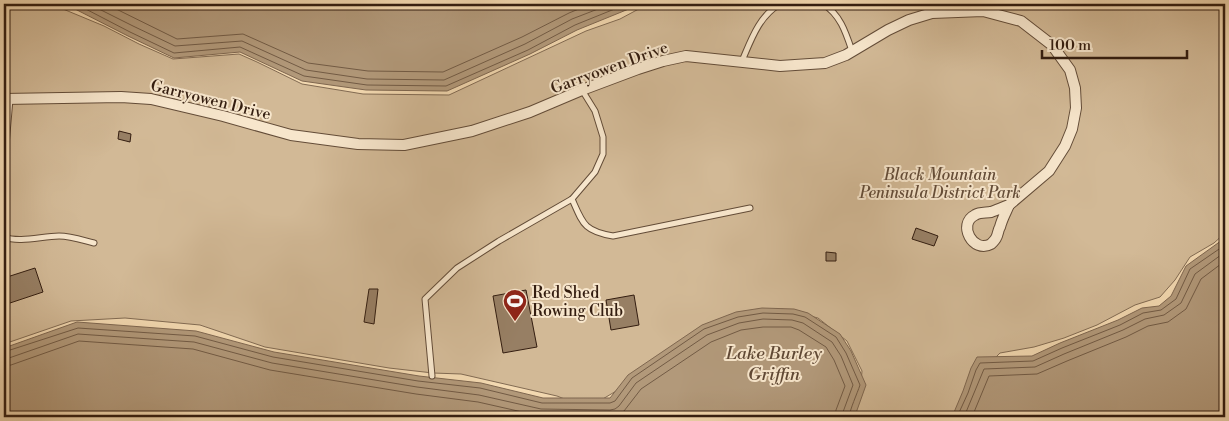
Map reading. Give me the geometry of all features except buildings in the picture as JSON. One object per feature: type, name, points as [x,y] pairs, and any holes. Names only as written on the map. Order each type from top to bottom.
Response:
[{"type":"street","name":"Garryowen Drive","points":[[7,99],[120,97],[151,99],[291,135],[358,144],[404,145],[472,131],[530,112],[582,90],[663,61],[686,56],[780,66],[825,63],[852,52],[888,30],[910,20],[932,13],[983,11],[1021,21],[1052,45],[1070,70],[1076,88],[1076,108],[1072,129],[1065,146],[1049,171],[1009,205],[976,214],[970,219],[966,230],[969,238],[978,245],[991,244],[997,237],[1009,205]]},
{"type":"lane","points":[[742,61],[762,21],[774,7],[780,4]]},
{"type":"lane","points":[[823,4],[829,7],[839,18],[846,32],[852,52]]},
{"type":"lane","points":[[432,376],[425,299],[457,268],[572,199],[595,172],[603,154],[603,137],[595,111],[582,90]]},
{"type":"lane","points":[[4,168],[7,99]]},
{"type":"lane","points":[[572,199],[586,227],[593,231],[613,236],[750,208]]},
{"type":"lane","points":[[4,237],[14,239],[60,236],[74,237],[94,243]]},
{"type":"green space","name":"Black Mountain Peninsula District Park","points":[[4,4],[63,9],[173,59],[239,54],[302,84],[363,94],[449,95],[586,31],[620,19],[648,4],[1223,4],[1225,5],[1225,233],[1214,243],[1190,257],[1175,280],[1160,297],[1135,305],[1097,325],[1064,338],[1034,347],[1000,353],[983,370],[956,417],[841,417],[860,393],[862,371],[847,341],[818,318],[782,309],[623,387],[601,400],[567,400],[557,396],[461,374],[389,368],[265,347],[200,325],[125,318],[71,321],[4,344]]},
{"type":"water","points":[[19,4],[641,4],[577,30],[530,54],[447,91],[366,90],[302,81],[240,52],[174,58],[75,9]]},
{"type":"water","points":[[1225,238],[1225,417],[952,417],[977,357],[1032,356],[1142,308],[1159,306],[1171,296],[1186,266]]},
{"type":"water","name":"Lake Burley Griffin","points":[[762,308],[794,309],[808,313],[840,334],[851,351],[866,385],[856,413],[852,417],[4,417],[4,348],[77,322],[196,331],[274,352],[419,376],[481,383],[543,398],[610,398],[628,375],[702,325],[736,312]]},
{"type":"place","name":"Red Shed Rowing Club","points":[[515,322]]}]
